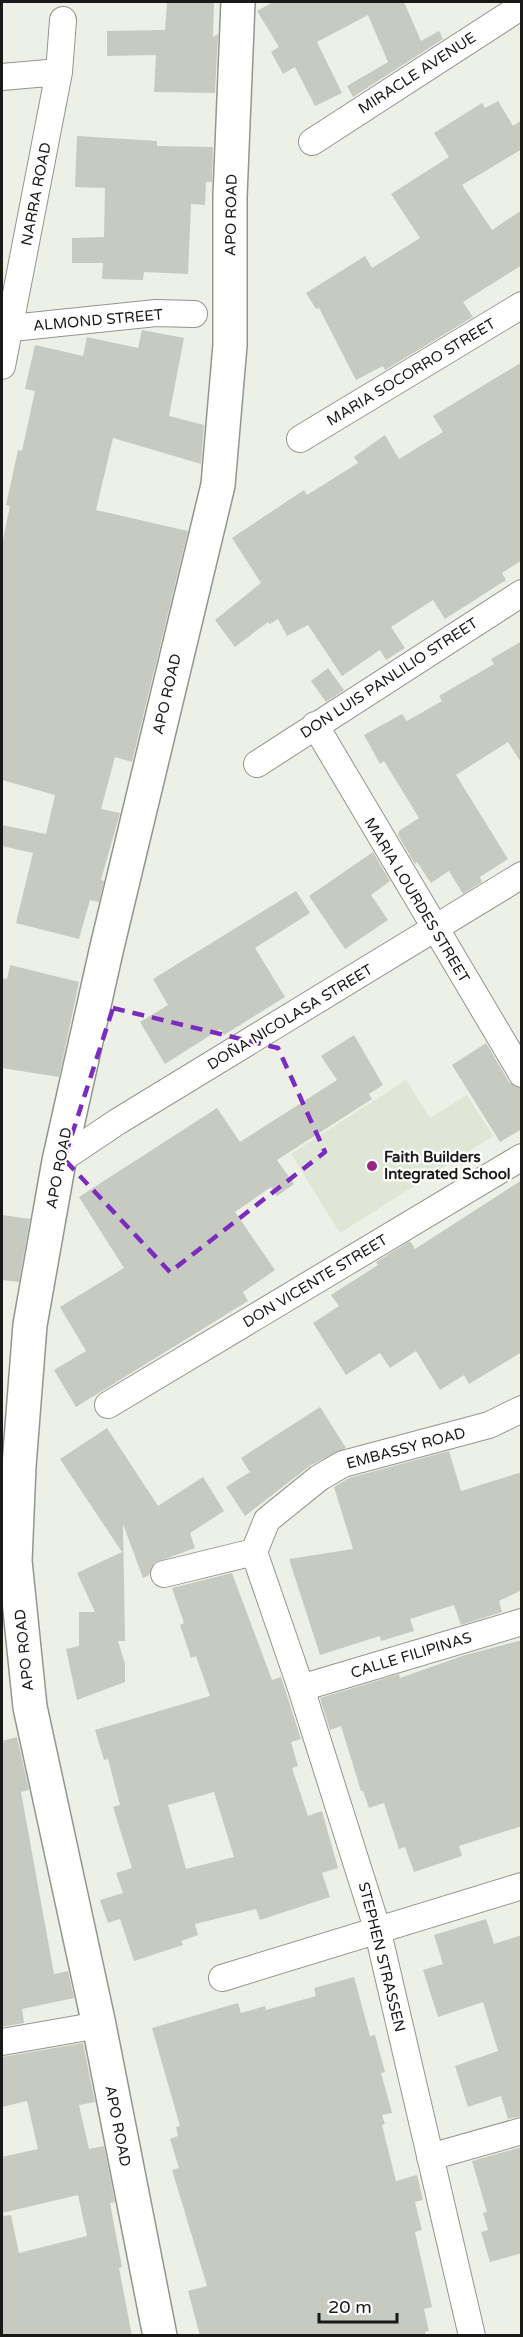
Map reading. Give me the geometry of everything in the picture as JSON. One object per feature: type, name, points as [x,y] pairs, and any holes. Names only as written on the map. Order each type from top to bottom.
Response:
[{"type":"street","name":"APO ROAD","points":[[160,2336],[99,2025],[30,1707],[15,1561],[19,1466],[30,1325],[59,1161],[107,947],[218,485],[230,345],[230,196],[238,2]]},
{"type":"street","name":"MIRACLE AVENUE","points":[[312,142],[522,6]]},
{"type":"street","name":"NARRA ROAD","points":[[2,366],[6,328],[59,72],[63,20]]},
{"type":"street","points":[[2,77],[59,72]]},
{"type":"street","name":"MARIA SOCORRO STREET","points":[[300,439],[522,305]]},
{"type":"street","name":"ALMOND STREET","points":[[6,328],[156,313],[194,314]]},
{"type":"street","name":"DON LUIS PANLILIO STREET","points":[[257,764],[522,593]]},
{"type":"street","name":"MARIA LOURDES STREET","points":[[315,725],[522,1074]]},
{"type":"street","name":"DOÑA NICOLASA STREET","points":[[59,1161],[117,1122],[522,875]]},
{"type":"street","name":"DON VICENTE STREET","points":[[108,1405],[522,1157]]},
{"type":"street","name":"EMBASSY ROAD","points":[[254,1552],[267,1520],[319,1478],[343,1464],[489,1425],[522,1409]]},
{"type":"street","points":[[164,1574],[254,1552]]},
{"type":"street","name":"STEPHEN STRASSEN","points":[[254,1552],[301,1688],[377,1928],[472,2336]]},
{"type":"street","name":"CALLE FILIPINAS","points":[[301,1688],[522,1622]]},
{"type":"street","points":[[222,1978],[377,1928],[522,1886]]},
{"type":"street","points":[[2,2042],[99,2025]]},
{"type":"street","points":[[430,2157],[522,2131]]},
{"type":"highlighted area","points":[[113,1008],[278,1048],[325,1152],[170,1272],[64,1159]]},
{"type":"shaded area","name":"Faith Builders Integrated School","points":[[406,1080],[430,1118],[467,1095],[493,1136],[340,1233],[291,1154]]},
{"type":"building","points":[[167,2],[214,2],[213,37],[218,34],[215,93],[154,92],[156,55],[107,56],[107,31],[165,30]]},
{"type":"building","points":[[273,2],[404,2],[421,41],[439,31],[443,39],[353,97],[347,86],[388,62],[368,15],[317,42],[342,93],[315,106],[295,67],[283,74],[271,52],[279,47],[257,11]]},
{"type":"building","points":[[498,101],[513,126],[522,120],[522,149],[462,185],[492,230],[522,210],[522,265],[463,302],[473,317],[385,370],[383,366],[356,380],[319,308],[316,309],[306,293],[365,256],[372,268],[420,238],[391,194],[449,157],[434,133],[482,103],[485,108]]},
{"type":"building","points":[[77,136],[157,141],[157,146],[213,147],[212,182],[206,182],[205,205],[191,204],[188,274],[144,272],[143,280],[102,279],[103,263],[72,263],[72,238],[104,237],[105,188],[75,187]]},
{"type":"building","points":[[142,330],[184,338],[169,416],[204,425],[201,464],[113,438],[96,510],[188,531],[132,762],[115,757],[101,809],[120,813],[101,880],[104,881],[99,902],[90,900],[79,939],[16,923],[33,853],[2,846],[2,825],[46,834],[55,795],[2,780],[2,544],[10,506],[6,505],[18,450],[22,451],[35,391],[25,389],[35,345],[83,356],[87,337],[138,348]]},
{"type":"building","points":[[522,362],[522,560],[502,573],[506,580],[445,619],[433,600],[391,627],[405,648],[386,660],[380,650],[342,676],[308,625],[287,636],[278,619],[270,624],[268,622],[235,647],[215,620],[261,583],[232,538],[304,490],[307,495],[358,463],[354,457],[385,435],[399,459],[443,432],[433,416]]},
{"type":"building","points":[[522,641],[522,764],[508,742],[456,775],[508,859],[480,877],[482,882],[463,894],[449,871],[431,883],[417,862],[415,864],[398,835],[399,831],[419,818],[384,761],[380,764],[364,735],[402,714],[407,721],[442,701],[439,696],[494,664],[491,659]]},
{"type":"building","points":[[328,668],[344,690],[326,702],[311,681]]},
{"type":"building","points":[[373,852],[390,881],[371,895],[388,920],[345,949],[309,896]]},
{"type":"building","points":[[296,891],[310,913],[255,948],[285,997],[224,1035],[220,1029],[165,1064],[140,1022],[168,1005],[153,979]]},
{"type":"building","points":[[10,965],[79,982],[59,1077],[2,1068],[2,978],[7,979]]},
{"type":"building","points":[[354,1035],[383,1085],[369,1094],[372,1099],[277,1160],[294,1184],[277,1196],[271,1187],[235,1212],[275,1270],[243,1292],[248,1301],[76,1407],[54,1370],[86,1351],[60,1307],[124,1268],[79,1197],[217,1108],[240,1142],[337,1080],[321,1056]]},
{"type":"building","points":[[486,1043],[509,1082],[522,1089],[522,1129],[500,1142],[452,1065]]},
{"type":"building","points":[[522,1180],[522,1352],[469,1384],[464,1375],[440,1390],[416,1351],[390,1368],[380,1353],[346,1375],[313,1323],[339,1306],[331,1295],[378,1265],[376,1262],[410,1241],[415,1249]]},
{"type":"building","points":[[2,1215],[30,1219],[19,1282],[2,1280]]},
{"type":"building","points":[[320,1407],[346,1448],[311,1465],[245,1516],[226,1487],[250,1472],[241,1458]]},
{"type":"building","points":[[107,1428],[158,1506],[203,1477],[224,1511],[190,1533],[195,1548],[154,1563],[149,1575],[143,1578],[123,1524],[125,1641],[118,1641],[125,1664],[125,1682],[77,1700],[66,1649],[79,1646],[79,1612],[95,1612],[77,1573],[122,1552],[60,1459]]},
{"type":"building","points":[[449,1451],[461,1491],[522,1472],[522,1590],[499,1601],[502,1612],[461,1625],[454,1605],[410,1619],[414,1631],[381,1641],[380,1636],[320,1655],[289,1559],[353,1549],[334,1487],[349,1478]]},
{"type":"building","points":[[232,1573],[272,1680],[281,1677],[301,1739],[291,1742],[298,1766],[292,1768],[308,1816],[322,1811],[338,1868],[322,1873],[330,1897],[260,1920],[256,1909],[195,1924],[198,1935],[181,1941],[183,1945],[134,1961],[120,1919],[108,1923],[100,1900],[123,1893],[116,1873],[132,1868],[113,1807],[120,1805],[108,1759],[104,1760],[95,1730],[210,1696],[196,1656],[191,1658],[180,1625],[184,1623],[172,1588]],"holes":[[[214,1792],[234,1857],[186,1869],[168,1805]]]},
{"type":"building","points":[[522,1640],[522,1826],[459,1846],[462,1856],[414,1872],[405,1847],[399,1849],[384,1803],[369,1808],[363,1791],[361,1791],[341,1726],[330,1730],[320,1698],[399,1674],[400,1678],[465,1655]]},
{"type":"building","points":[[17,1737],[29,1790],[21,1792],[54,1974],[68,1971],[74,1998],[22,2009],[24,2023],[2,2027],[2,1741]]},
{"type":"building","points":[[486,1919],[494,1944],[522,1935],[522,2116],[508,2119],[501,2096],[468,2107],[455,2066],[498,2051],[483,2002],[438,2017],[423,1970],[443,1964],[434,1935]]},
{"type":"building","points":[[354,1977],[370,2036],[375,2035],[385,2072],[381,2073],[392,2113],[382,2115],[385,2124],[382,2125],[396,2181],[417,2175],[423,2200],[415,2202],[422,2230],[415,2232],[432,2307],[424,2309],[429,2331],[425,2332],[426,2336],[200,2336],[188,2291],[207,2286],[172,2170],[179,2168],[170,2139],[178,2136],[176,2127],[180,2126],[152,2028],[238,2003],[241,2013],[265,2006],[266,2010],[316,1996],[314,1988]]},
{"type":"building","points":[[83,2043],[95,2102],[79,2105],[89,2149],[104,2146],[115,2202],[110,2203],[122,2267],[119,2268],[132,2336],[2,2336],[2,2216],[11,2215],[19,2253],[87,2236],[78,2195],[2,2213],[2,2157],[38,2149],[27,2101],[2,2107],[2,2057]]},
{"type":"building","points":[[522,2147],[522,2253],[490,2262],[481,2232],[488,2230],[483,2213],[487,2212],[472,2161]]},
{"type":"place","name":"Faith Builders Integrated School","points":[[372,1166]]}]
